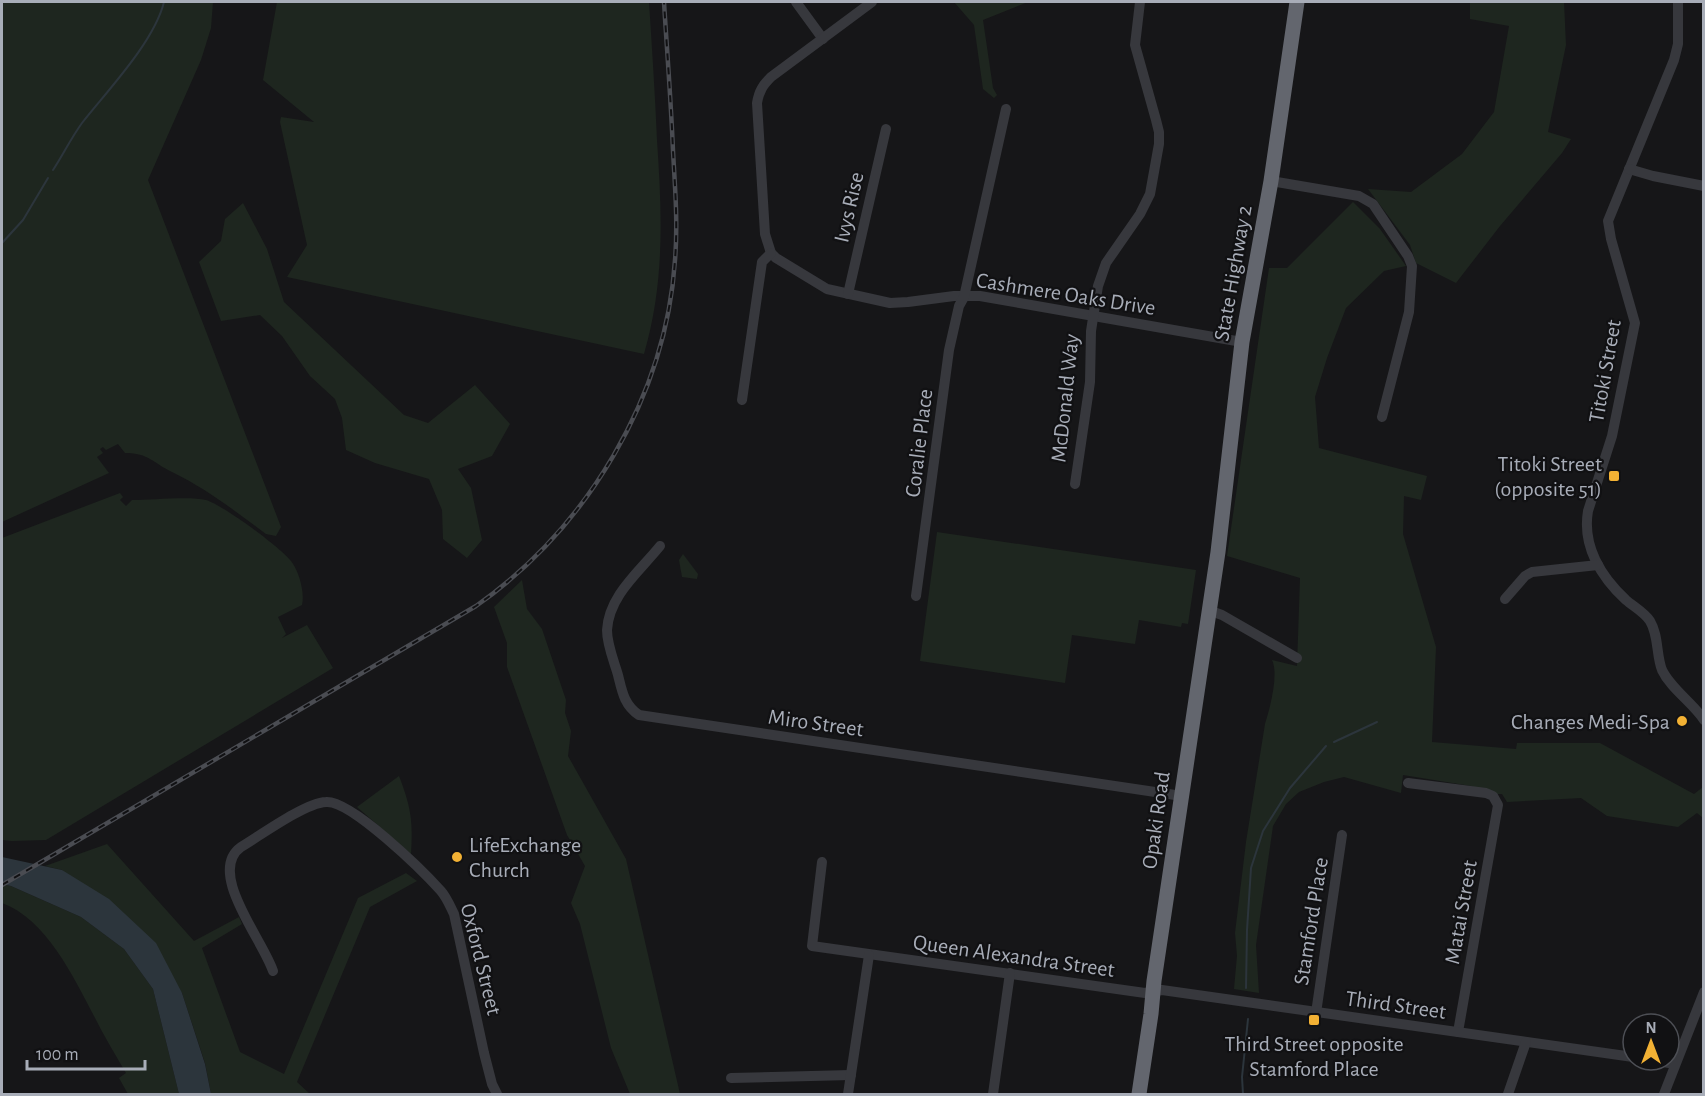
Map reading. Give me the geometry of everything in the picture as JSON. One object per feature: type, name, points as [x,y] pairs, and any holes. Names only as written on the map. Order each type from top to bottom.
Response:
[{"type":"highway","name":"State Highway 2","points":[[1218,552],[1242,342],[1271,181],[1298,2]]},
{"type":"highway","name":"Opaki Road","points":[[1139,1095],[1218,552]]},
{"type":"street","points":[[796,2],[823,39]]},
{"type":"street","points":[[741,400],[762,262],[771,253],[765,234],[758,95],[762,86],[771,77],[872,2]]},
{"type":"street","name":"McDonald Way","points":[[1075,484],[1090,382],[1093,316],[1098,286],[1106,263],[1150,194],[1155,170],[1159,132],[1135,44],[1140,2]]},
{"type":"street","name":"Titoki Street","points":[[1678,2],[1678,44],[1674,60],[1608,221],[1608,230],[1635,323],[1612,436],[1586,522],[1591,550],[1605,578],[1616,591],[1649,620],[1655,632],[1663,671],[1704,720]]},
{"type":"street","name":"Coralie Place","points":[[916,596],[950,350],[1006,109]]},
{"type":"street","name":"Ivys Rise","points":[[848,294],[886,129]]},
{"type":"street","points":[[1629,169],[1704,186]]},
{"type":"street","points":[[1271,181],[1366,199],[1377,210],[1408,256],[1412,266],[1409,312],[1382,417]]},
{"type":"street","name":"Cashmere Oaks Drive","points":[[771,253],[820,286],[848,294],[899,303],[980,296],[1242,342]]},
{"type":"street","name":"Miro Street","points":[[660,546],[621,590],[609,618],[607,631],[624,700],[631,710],[639,715],[1182,796]]},
{"type":"street","points":[[1505,599],[1525,576],[1532,572],[1598,566]]},
{"type":"street","points":[[1208,610],[1222,615],[1297,658]]},
{"type":"street","name":"Matai Street","points":[[1408,783],[1486,793],[1496,799],[1498,808],[1458,1032]]},
{"type":"street","name":"Oxford Street","points":[[273,971],[268,956],[233,892],[229,878],[230,861],[234,852],[241,846],[312,806],[327,802],[339,803],[352,811],[414,863],[447,899],[454,914],[484,1053],[497,1095]]},
{"type":"street","name":"Stamford Place","points":[[1316,1013],[1342,835]]},
{"type":"street","name":"Queen Alexandra Street","points":[[822,862],[812,946],[1145,993],[1153,991]]},
{"type":"street","points":[[848,1095],[869,955]]},
{"type":"street","points":[[993,1095],[1010,973]]},
{"type":"street","name":"Third Street","points":[[1153,991],[1162,990],[1621,1056]]},
{"type":"street","points":[[1681,1051],[1704,992]]},
{"type":"street","points":[[1508,1095],[1526,1042]]},
{"type":"street","points":[[1664,1095],[1673,1072]]},
{"type":"street","points":[[731,1078],[851,1076]]},
{"type":"shaded area","points":[[2,2],[213,2],[211,28],[201,60],[148,180],[281,527],[276,536],[266,534],[209,493],[150,459],[133,453],[125,453],[118,444],[106,450],[103,447],[100,449],[103,453],[97,457],[109,473],[2,522]]},
{"type":"shaded area","points":[[277,2],[649,2],[661,221],[656,301],[644,354],[287,277],[307,245],[280,122],[281,117],[314,122],[263,80]]},
{"type":"shaded area","points":[[954,2],[1028,2],[983,20],[993,88],[997,95],[994,98],[983,89],[974,25]]},
{"type":"shaded area","points":[[1470,2],[1564,2],[1566,45],[1548,132],[1571,139],[1456,283],[1416,263],[1410,245],[1368,189],[1411,192],[1462,154],[1494,112],[1509,26],[1470,19]]},
{"type":"shaded area","points":[[1353,202],[1380,229],[1406,266],[1384,271],[1346,308],[1315,397],[1319,448],[1427,476],[1421,500],[1404,496],[1403,534],[1436,647],[1432,742],[1516,749],[1517,743],[1600,743],[1694,794],[1703,787],[1703,818],[1697,813],[1678,827],[1607,816],[1581,798],[1507,802],[1502,794],[1491,794],[1471,786],[1403,775],[1401,793],[1344,777],[1324,782],[1299,792],[1286,804],[1273,826],[1256,945],[1259,993],[1234,989],[1237,956],[1235,933],[1246,842],[1265,724],[1273,691],[1275,674],[1272,660],[1297,666],[1300,578],[1227,556],[1269,268],[1287,268]]},
{"type":"shaded area","points":[[243,203],[267,249],[284,302],[404,415],[428,423],[475,385],[510,424],[492,456],[458,469],[471,488],[482,540],[467,558],[443,539],[442,510],[429,479],[375,463],[346,450],[342,418],[335,399],[310,376],[282,336],[260,315],[221,321],[199,262],[221,241],[225,219]]},
{"type":"shaded area","points":[[120,493],[123,497],[120,500],[126,506],[132,500],[181,498],[206,500],[251,527],[275,546],[297,570],[303,594],[302,605],[278,617],[286,634],[282,638],[307,625],[333,668],[46,840],[2,840],[2,538]]},
{"type":"shaded area","points":[[937,532],[1196,570],[1188,624],[1182,623],[1181,627],[1139,620],[1135,644],[1072,635],[1065,683],[920,661]]},
{"type":"shaded area","points":[[683,554],[698,574],[697,579],[682,577],[679,560]]},
{"type":"shaded area","points":[[522,580],[527,609],[542,629],[566,700],[565,713],[571,731],[568,756],[626,859],[680,1094],[630,1094],[611,1048],[580,924],[571,903],[585,866],[567,835],[507,667],[507,643],[494,607]]},
{"type":"shaded area","points":[[399,776],[410,814],[411,854],[357,807]]},
{"type":"shaded area","points":[[107,844],[194,941],[239,917],[242,924],[202,948],[240,1052],[284,1074],[358,898],[406,873],[417,881],[370,907],[297,1082],[310,1094],[211,1094],[205,1063],[182,993],[62,870],[45,866]]},
{"type":"shaded area","points":[[2,857],[62,870],[109,899],[156,943],[182,993],[205,1064],[211,1094],[179,1094],[153,989],[124,949],[81,917],[2,884]]},
{"type":"shaded area","points":[[2,884],[81,917],[124,949],[153,989],[179,1094],[128,1094],[119,1078],[126,1073],[67,967],[45,935],[32,922],[18,911],[2,903]]},
{"type":"waterway","points":[[53,170],[82,123],[141,49],[159,17],[164,2]]},
{"type":"waterway","points":[[2,243],[23,220],[48,178]]},
{"type":"waterway","points":[[1334,742],[1377,722]]},
{"type":"waterway","points":[[1246,988],[1251,868],[1263,831],[1290,788],[1326,746]]},
{"type":"waterway","points":[[1243,1094],[1242,1077],[1248,1019]]},
{"type":"railway","points":[[2,885],[476,606],[516,574],[553,538],[585,498],[614,455],[637,409],[656,361],[668,311],[675,260],[676,219],[664,2]]},
{"type":"place","name":"Titoki Street (opposite 51)","points":[[1614,476]]},
{"type":"place","name":"Changes Medi-Spa","points":[[1682,721]]},
{"type":"place","name":"LifeExchange Church","points":[[457,857]]},
{"type":"place","name":"Third Street opposite Stamford Place","points":[[1314,1020]]}]
